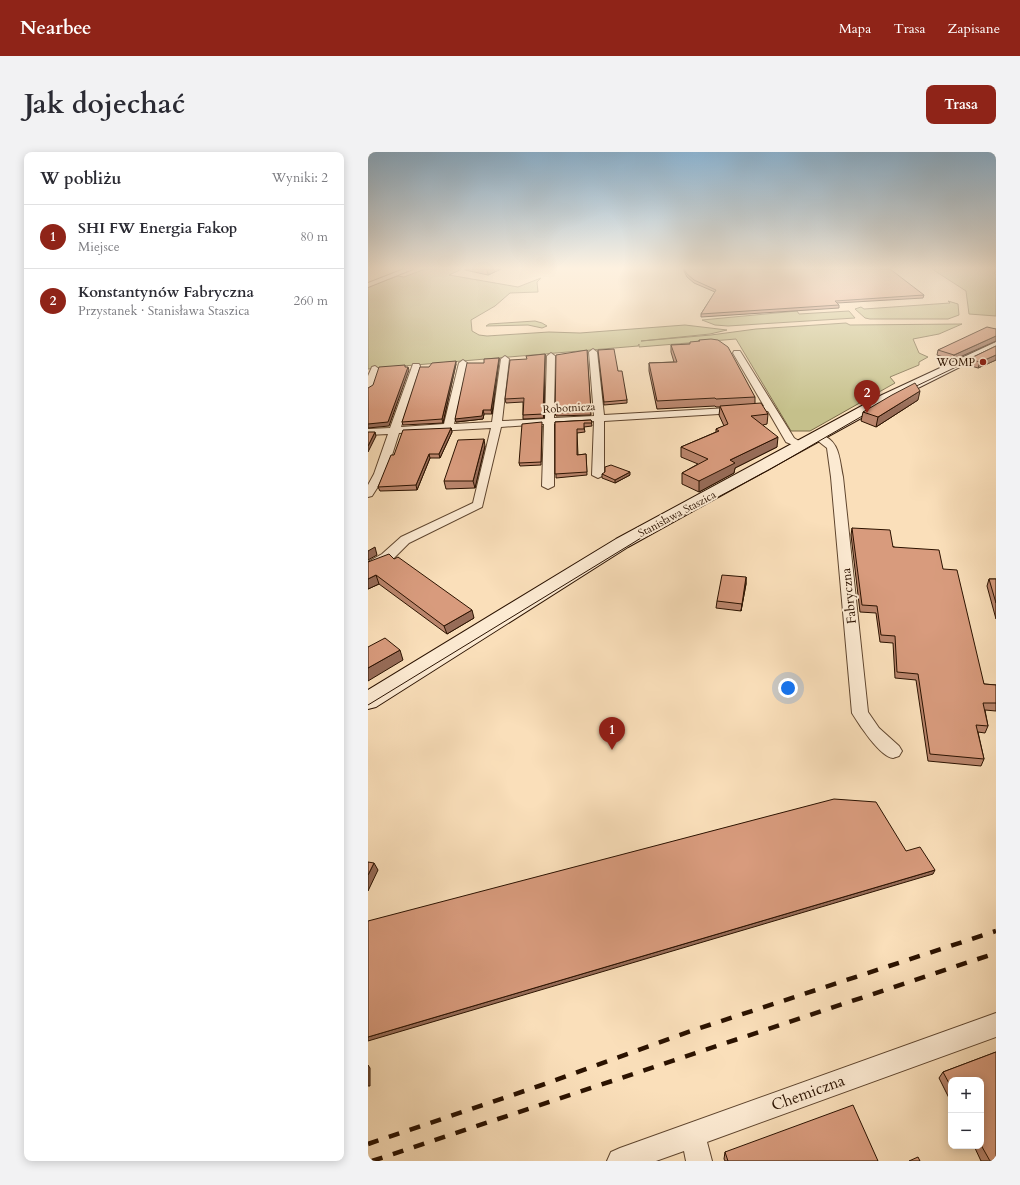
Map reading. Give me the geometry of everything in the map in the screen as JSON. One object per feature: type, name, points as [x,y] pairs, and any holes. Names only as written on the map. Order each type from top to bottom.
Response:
[{"type":"street","name":"Stanisława Staszica","points":[[368,701],[622,543],[802,446],[887,398],[996,345]]},
{"type":"street","points":[[593,352],[599,419],[598,475]]},
{"type":"street","points":[[737,353],[790,440],[802,446]]},
{"type":"street","points":[[548,486],[551,356]]},
{"type":"street","points":[[368,567],[387,557],[404,540],[478,505],[498,424],[505,359]]},
{"type":"street","points":[[448,427],[463,362]]},
{"type":"street","points":[[368,494],[380,474],[396,430],[416,366]]},
{"type":"street","points":[[368,388],[375,369]]},
{"type":"street","name":"Robotnicza","points":[[368,432],[771,408]]},
{"type":"street","name":"Fabryczna","points":[[818,437],[830,444],[832,448],[837,477],[860,713],[874,732],[893,751]]},
{"type":"street","name":"Chemiczna","points":[[620,1161],[693,1136],[996,1025]]},
{"type":"street","points":[[693,1136],[699,1161]]},
{"type":"shaded area","points":[[368,316],[478,316],[471,320],[472,331],[479,335],[487,336],[549,332],[580,333],[685,325],[727,330],[710,334],[641,341],[711,335],[756,329],[846,323],[850,325],[962,324],[939,334],[913,339],[919,353],[928,357],[919,362],[919,365],[890,377],[895,383],[810,431],[791,431],[736,339],[639,347],[639,344],[638,346],[368,369]]},
{"type":"shaded area","points":[[743,316],[853,316],[855,318],[728,326],[715,325],[702,320]]},
{"type":"shaded area","points":[[863,316],[956,316],[948,319],[865,318]]},
{"type":"shaded area","points":[[535,321],[547,326],[542,328],[528,325],[486,326],[489,324]]},
{"type":"building","points":[[987,327],[996,329],[996,336],[954,355],[938,350]]},
{"type":"building","points":[[711,339],[718,340],[728,347],[755,397],[657,401],[649,363],[677,362],[671,345],[690,344],[690,342]]},
{"type":"building","points":[[996,346],[996,355],[980,362],[969,359]]},
{"type":"building","points":[[614,349],[618,371],[622,371],[627,400],[604,402],[598,350]]},
{"type":"building","points":[[587,350],[591,411],[555,413],[556,355]]},
{"type":"building","points":[[545,354],[543,414],[523,415],[524,398],[505,399],[510,360],[527,359],[526,356]]},
{"type":"building","points":[[499,358],[491,410],[483,410],[482,416],[455,419],[467,363],[484,363],[484,359]]},
{"type":"building","points":[[456,361],[442,419],[402,422],[420,367],[429,367],[432,363]]},
{"type":"building","points":[[405,365],[405,367],[408,367],[388,422],[368,424],[368,388],[373,385],[379,367]]},
{"type":"building","points":[[915,383],[920,391],[878,417],[863,412],[892,395]]},
{"type":"building","points":[[761,403],[768,414],[751,416],[778,437],[730,460],[735,463],[699,481],[682,473],[708,459],[681,447],[719,431],[716,429],[728,424],[720,406]]},
{"type":"building","points":[[591,420],[592,423],[584,423],[584,429],[577,429],[577,455],[586,454],[587,472],[555,474],[555,422]]},
{"type":"building","points":[[542,422],[541,462],[519,463],[522,424]]},
{"type":"building","points":[[451,428],[439,454],[429,454],[416,485],[378,487],[391,455],[394,455],[403,430]]},
{"type":"building","points":[[368,432],[375,432],[368,446]]},
{"type":"building","points":[[484,439],[473,481],[444,481],[458,440]]},
{"type":"building","points":[[611,465],[630,472],[615,480],[602,474],[605,472],[605,467]]},
{"type":"building","points":[[852,528],[890,530],[893,547],[939,550],[943,569],[957,570],[984,684],[996,685],[996,703],[983,703],[988,726],[976,725],[984,759],[930,754],[918,674],[897,672],[895,636],[881,635],[877,606],[862,605]]},
{"type":"building","points":[[389,554],[394,559],[398,557],[472,610],[444,626],[376,575],[368,579],[368,562]]},
{"type":"building","points":[[722,575],[746,577],[742,604],[717,601]]},
{"type":"building","points":[[989,579],[996,579],[996,603]]},
{"type":"building","points":[[385,638],[400,650],[368,668],[368,647]]},
{"type":"building","points":[[834,799],[876,802],[906,851],[920,847],[935,870],[368,1037],[368,921]]},
{"type":"building","points":[[368,862],[374,863],[368,875]]},
{"type":"building","points":[[996,1052],[996,1161],[990,1161],[983,1149],[984,1077],[948,1077],[948,1081],[943,1072]]},
{"type":"building","points":[[853,1105],[878,1161],[728,1161],[725,1152]]},
{"type":"building","points":[[918,1157],[920,1161],[909,1161]]},
{"type":"tram line","points":[[908,390],[996,348]]},
{"type":"tram line","points":[[368,705],[641,538],[769,470],[871,411]]},
{"type":"railway","points":[[368,1144],[539,1086],[694,1030],[996,931]]},
{"type":"railway","points":[[372,1161],[996,953]]},
{"type":"place","name":"WOMP","points":[[983,362]]},
{"type":"place","name":"Konstantynów Fabryczna","points":[[867,413]]},
{"type":"place","name":"SHI FW Energia Fakop","points":[[612,750]]}]
